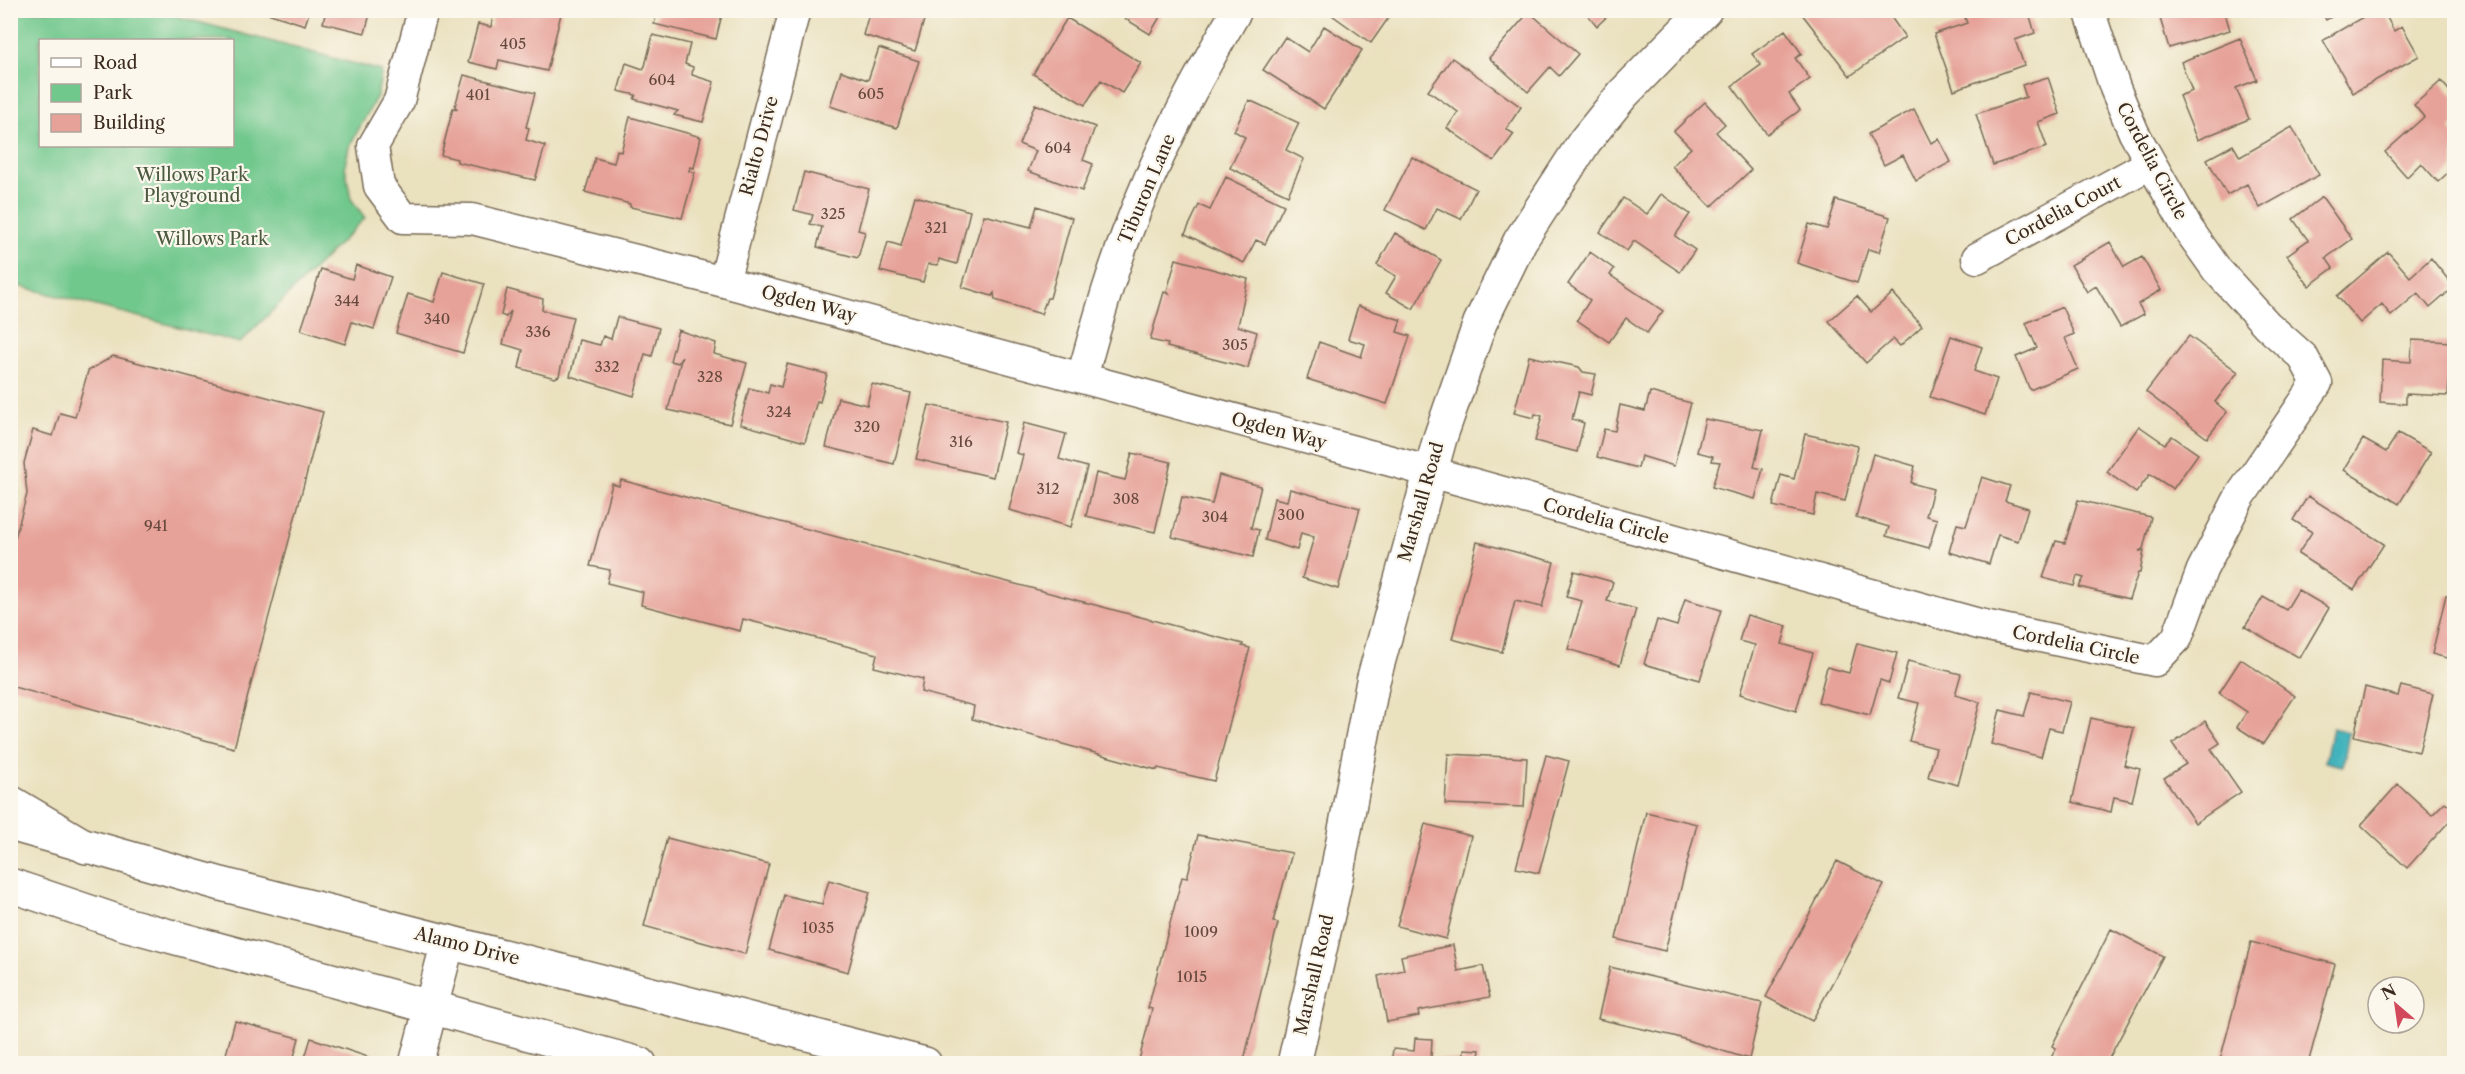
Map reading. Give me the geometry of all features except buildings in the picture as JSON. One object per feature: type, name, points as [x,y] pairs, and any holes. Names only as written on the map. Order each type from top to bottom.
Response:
[{"type":"main road","name":"Marshall Road","points":[[1294,1064],[1334,888],[1372,681],[1409,539],[1455,387],[1480,323],[1506,269],[1536,215],[1585,141],[1623,94],[1705,10]]},
{"type":"main road","points":[[10,802],[86,847]]},
{"type":"main road","name":"Alamo Drive","points":[[10,824],[86,847],[448,942],[925,1064]]},
{"type":"main road","points":[[10,885],[125,924],[640,1064]]},
{"type":"main road","points":[[416,1064],[448,942]]},
{"type":"street","name":"Ogden Way","points":[[423,10],[399,101],[373,146],[379,186],[403,218],[472,219],[724,282],[1431,472]]},
{"type":"street","name":"Rialto Drive","points":[[724,282],[795,10]]},
{"type":"street","name":"Tiburon Lane","points":[[1082,378],[1127,234],[1158,159],[1197,79],[1237,10]]},
{"type":"street","name":"Cordelia Circle","points":[[1431,472],[1979,624],[2155,661],[2177,638],[2202,570],[2239,498],[2316,383],[2302,357],[2267,325],[2217,270],[2188,229],[2150,164],[2115,88],[2089,10]]},
{"type":"street","name":"Cordelia Court","points":[[1977,258],[2150,164]]},
{"type":"green space","name":"Willows Park","points":[[10,11],[157,11],[382,71],[377,96],[349,147],[345,166],[351,199],[365,218],[240,343],[11,284]]},
{"type":"water","points":[[2332,728],[2349,732],[2343,766],[2325,762]]},
{"type":"park label","name":"Willows Park Playground","points":[[192,186]]}]
